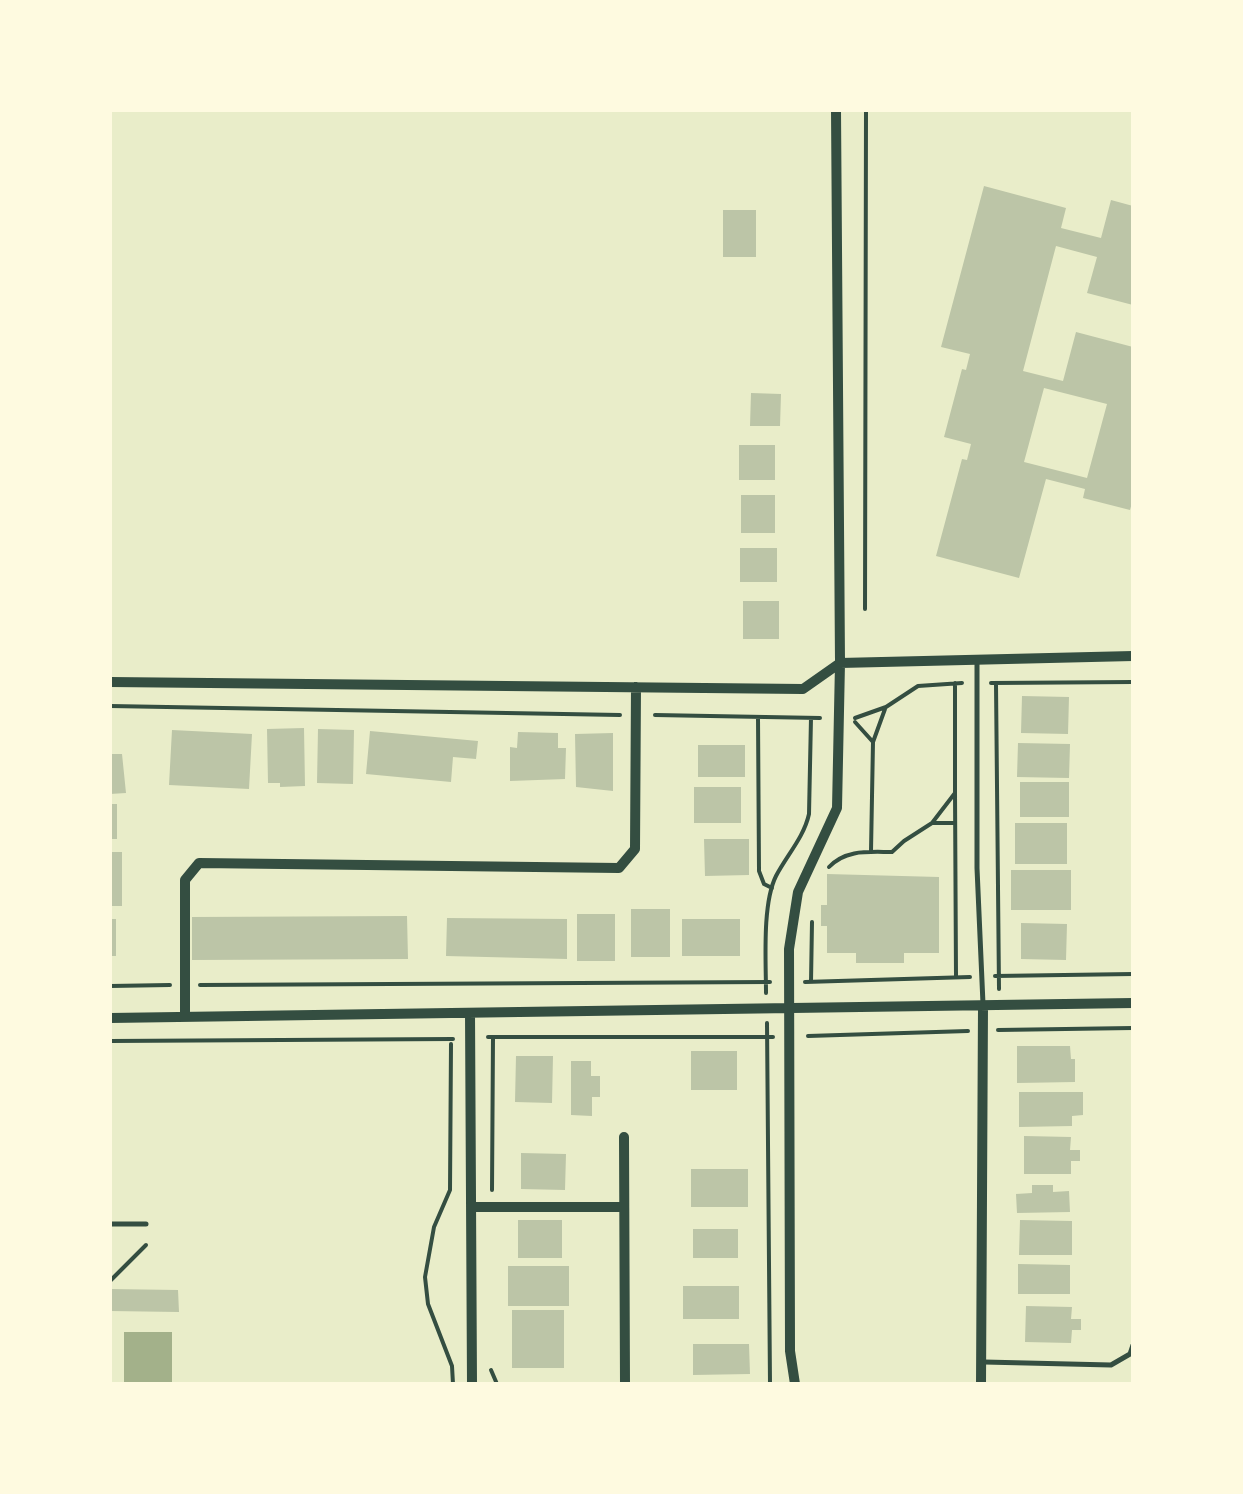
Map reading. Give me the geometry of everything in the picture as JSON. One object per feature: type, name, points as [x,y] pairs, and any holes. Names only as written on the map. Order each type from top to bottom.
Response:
[{"type":"street","points":[[795,1384],[790,1351],[788,949],[798,892],[837,808],[840,662],[836,110]]},
{"type":"street","points":[[110,682],[803,689],[840,662],[1133,656]]},
{"type":"street","points":[[185,1017],[185,880],[199,863],[619,868],[635,849],[636,687]]},
{"type":"street","points":[[110,1018],[1133,1004]]},
{"type":"street","points":[[981,1384],[983,1007]]},
{"type":"street","points":[[470,1013],[472,1384]]},
{"type":"street","points":[[624,1137],[625,1384]]},
{"type":"street","points":[[471,1206],[624,1206]]},
{"type":"lane","points":[[976,660],[983,1007]]},
{"type":"lane","points":[[110,1224],[146,1224]]},
{"type":"lane","points":[[981,1362],[1111,1365],[1130,1354],[1133,1344]]},
{"type":"path","points":[[865,609],[866,110]]},
{"type":"path","points":[[996,682],[1000,1030]]},
{"type":"path","points":[[955,683],[956,977]]},
{"type":"path","points":[[110,706],[852,718],[873,742]]},
{"type":"path","points":[[871,852],[873,742],[886,708]]},
{"type":"path","points":[[758,717],[758,872],[764,884],[772,888]]},
{"type":"path","points":[[770,1384],[766,982],[774,879],[806,827],[812,718]]},
{"type":"path","points":[[826,870],[837,859],[853,853],[892,852],[932,823],[955,793]]},
{"type":"path","points":[[932,823],[955,823]]},
{"type":"path","points":[[811,982],[812,914]]},
{"type":"path","points":[[110,986],[811,982],[1133,974]]},
{"type":"path","points":[[110,1040],[788,1036],[1133,1028]]},
{"type":"path","points":[[451,1039],[450,1190],[434,1227],[425,1277],[428,1304],[452,1366],[452,1384]]},
{"type":"path","points":[[110,1281],[146,1245]]},
{"type":"shaded area","points":[[124,1332],[172,1332],[172,1384],[124,1384]]},
{"type":"building","points":[[984,186],[1066,208],[1061,228],[1101,238],[1111,200],[1133,206],[1133,305],[1087,293],[1097,257],[1056,246],[1023,371],[1063,381],[1076,332],[1133,347],[1130,510],[1083,498],[1085,489],[1046,479],[1019,578],[936,556],[962,459],[967,460],[971,444],[944,437],[962,369],[966,370],[970,354],[941,347]],"holes":[[[1044,388],[1107,404],[1087,478],[1024,462]]]},
{"type":"building","points":[[723,210],[756,210],[756,257],[723,257]]},
{"type":"building","points":[[751,393],[781,394],[780,426],[750,426]]},
{"type":"building","points":[[739,445],[775,445],[775,480],[739,480]]},
{"type":"building","points":[[741,495],[775,495],[775,533],[741,533]]},
{"type":"building","points":[[740,548],[777,548],[777,582],[740,582]]},
{"type":"building","points":[[743,601],[779,601],[779,639],[743,639]]},
{"type":"building","points":[[1022,696],[1069,697],[1068,734],[1021,733]]},
{"type":"building","points":[[304,728],[305,786],[280,787],[280,783],[268,783],[267,729]]},
{"type":"building","points":[[318,729],[354,730],[353,784],[317,783]]},
{"type":"building","points":[[172,730],[252,734],[249,789],[169,785]]},
{"type":"building","points":[[370,731],[478,741],[476,759],[453,757],[451,782],[366,774]]},
{"type":"building","points":[[518,732],[558,733],[558,748],[566,748],[565,779],[510,781],[510,747],[517,748]]},
{"type":"building","points":[[613,733],[613,791],[576,787],[575,734]]},
{"type":"building","points":[[1018,743],[1070,744],[1069,778],[1017,777]]},
{"type":"building","points":[[698,745],[745,745],[745,777],[698,777]]},
{"type":"building","points":[[110,754],[122,754],[126,793],[110,794]]},
{"type":"building","points":[[1020,782],[1069,782],[1069,817],[1020,817]]},
{"type":"building","points":[[694,787],[741,787],[741,823],[694,823]]},
{"type":"building","points":[[110,804],[117,804],[117,839],[110,839]]},
{"type":"building","points":[[1015,823],[1067,823],[1067,864],[1015,864]]},
{"type":"building","points":[[704,839],[749,839],[749,875],[705,876]]},
{"type":"building","points":[[110,852],[122,852],[122,906],[110,906]]},
{"type":"building","points":[[1011,870],[1071,870],[1071,910],[1011,910]]},
{"type":"building","points":[[827,874],[939,877],[939,953],[904,953],[904,963],[856,963],[856,953],[827,953],[827,926],[821,926],[821,905],[827,905]]},
{"type":"building","points":[[631,909],[670,909],[670,957],[631,957]]},
{"type":"building","points":[[577,914],[615,914],[615,961],[577,961]]},
{"type":"building","points":[[407,916],[408,959],[192,960],[192,917]]},
{"type":"building","points":[[447,918],[567,919],[567,959],[446,956]]},
{"type":"building","points":[[110,919],[116,919],[116,956],[110,956]]},
{"type":"building","points":[[682,919],[740,919],[740,956],[682,956]]},
{"type":"building","points":[[1021,923],[1067,924],[1066,960],[1021,959]]},
{"type":"building","points":[[1017,1046],[1070,1046],[1071,1059],[1075,1059],[1075,1082],[1017,1083]]},
{"type":"building","points":[[691,1051],[737,1051],[737,1090],[691,1090]]},
{"type":"building","points":[[516,1056],[553,1056],[552,1103],[515,1102]]},
{"type":"building","points":[[571,1061],[591,1061],[591,1076],[600,1076],[600,1097],[592,1097],[592,1116],[571,1115]]},
{"type":"building","points":[[1019,1092],[1083,1092],[1083,1115],[1072,1116],[1072,1126],[1019,1127]]},
{"type":"building","points":[[1024,1136],[1071,1137],[1070,1150],[1080,1150],[1080,1161],[1071,1161],[1071,1174],[1024,1174]]},
{"type":"building","points":[[521,1153],[566,1154],[565,1190],[521,1189]]},
{"type":"building","points":[[691,1169],[748,1169],[748,1207],[691,1207]]},
{"type":"building","points":[[1032,1185],[1053,1185],[1053,1192],[1069,1191],[1070,1212],[1017,1213],[1016,1194],[1032,1193]]},
{"type":"building","points":[[518,1220],[562,1220],[562,1258],[518,1258]]},
{"type":"building","points":[[1020,1220],[1072,1221],[1072,1255],[1019,1255]]},
{"type":"building","points":[[693,1229],[738,1229],[738,1258],[693,1258]]},
{"type":"building","points":[[1018,1264],[1070,1265],[1070,1294],[1018,1294]]},
{"type":"building","points":[[508,1266],[569,1266],[569,1306],[508,1306]]},
{"type":"building","points":[[683,1286],[739,1286],[739,1319],[683,1319]]},
{"type":"building","points":[[110,1289],[178,1290],[179,1312],[110,1311]]},
{"type":"building","points":[[1026,1306],[1072,1307],[1071,1319],[1081,1319],[1081,1330],[1072,1330],[1071,1343],[1025,1342]]},
{"type":"building","points":[[512,1310],[564,1310],[564,1368],[512,1368]]},
{"type":"building","points":[[693,1344],[749,1344],[750,1374],[693,1375]]}]
